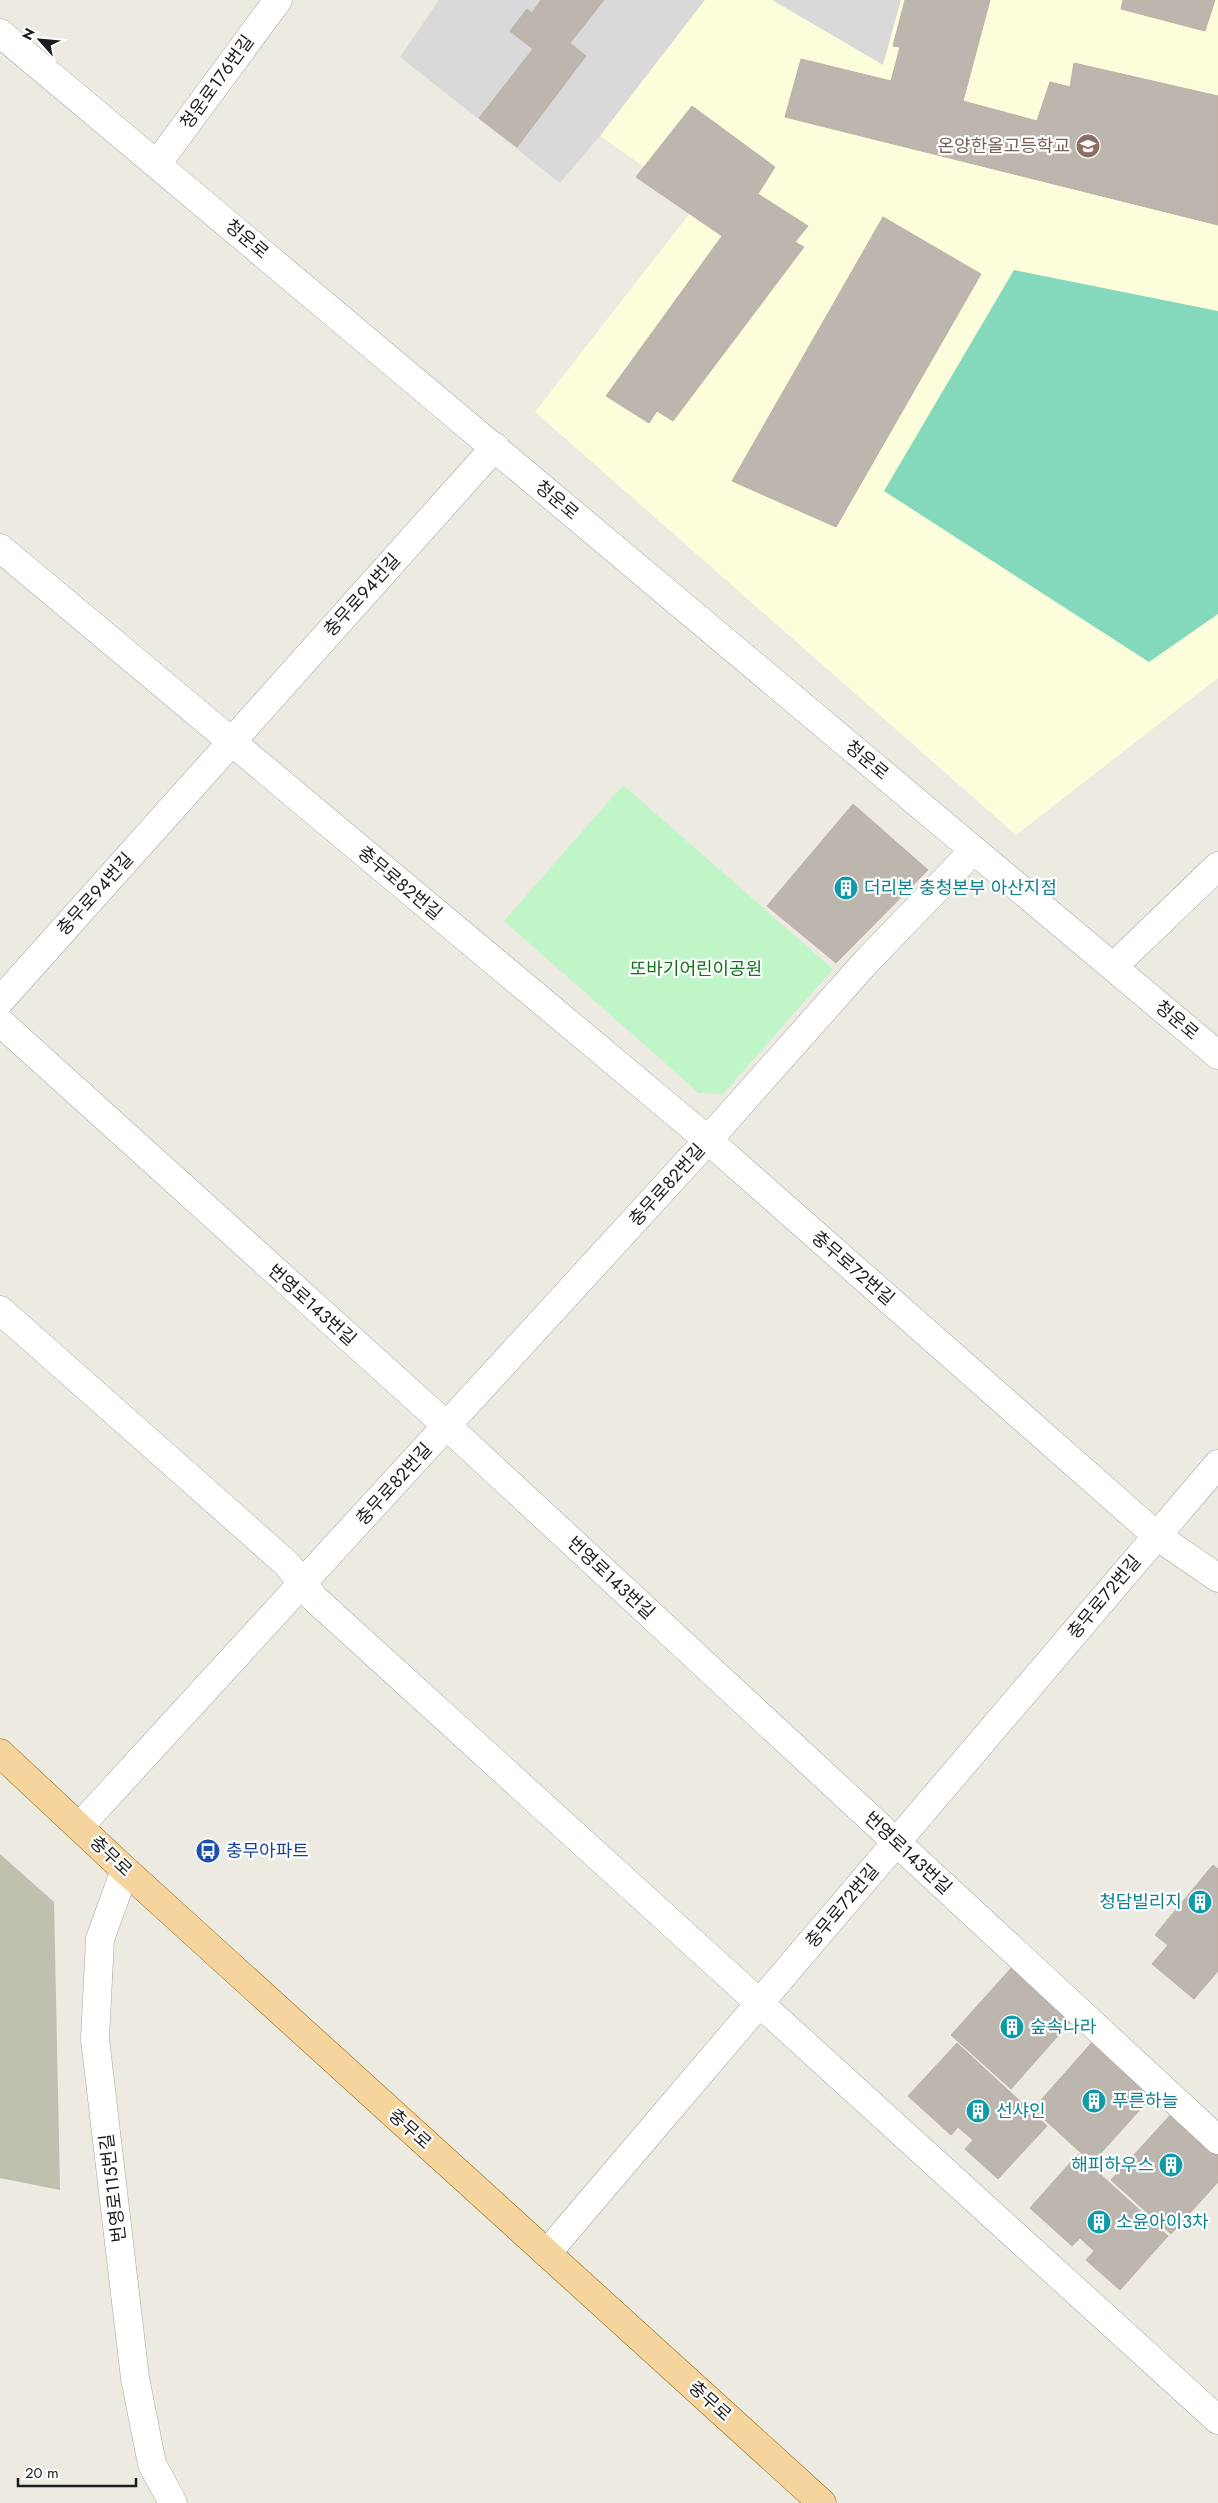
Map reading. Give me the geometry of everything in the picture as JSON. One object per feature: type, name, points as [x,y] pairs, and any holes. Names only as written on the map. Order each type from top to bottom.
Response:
[{"type":"main road","name":"충무로","points":[[0,1753],[125,1870],[822,2503]]},
{"type":"street","name":"청운로176번길","points":[[157,164],[278,0]]},
{"type":"street","name":"청운로","points":[[0,32],[1218,1054]]},
{"type":"street","name":"충무로94번길","points":[[0,1000],[495,447]]},
{"type":"street","points":[[0,548],[230,742]]},
{"type":"street","name":"충무로82번길","points":[[230,742],[708,1140]]},
{"type":"street","name":"충무로82번길","points":[[79,1827],[708,1140],[866,962],[974,850]]},
{"type":"street","points":[[1113,967],[1218,866]]},
{"type":"street","name":"번영로143번길","points":[[0,1022],[447,1426],[1218,2140]]},
{"type":"street","name":"충무로72번길","points":[[708,1140],[1156,1536]]},
{"type":"street","points":[[0,1310],[288,1564],[315,1599],[1218,2420]]},
{"type":"street","name":"충무로72번길","points":[[546,2253],[1218,1464]]},
{"type":"street","points":[[1156,1536],[1218,1578]]},
{"type":"street","name":"번영로115번길","points":[[125,1870],[100,1939],[95,2040],[135,2378],[152,2464],[174,2503]]},
{"type":"shaded area","points":[[439,0],[705,0],[600,136],[560,183],[400,57]]},
{"type":"shaded area","points":[[705,0],[772,0],[883,65],[901,0],[1218,0],[1218,678],[1016,835],[535,412],[697,204],[600,136]]},
{"type":"shaded area","points":[[772,0],[901,0],[883,65]]},
{"type":"shaded area","points":[[0,1854],[54,1902],[60,2190],[0,2178]]},
{"type":"green space","points":[[1014,270],[1218,311],[1218,614],[1149,662],[884,491]]},
{"type":"green space","name":"또바기어린이공원","points":[[623,785],[833,969],[723,1094],[699,1093],[504,921]]},
{"type":"building","points":[[541,0],[604,0],[570,43],[586,56],[517,147],[479,118],[533,49],[510,31],[527,9],[532,13]]},
{"type":"building","points":[[905,0],[990,0],[963,101],[1037,121],[1050,82],[1070,87],[1074,63],[1218,96],[1218,225],[785,117],[801,59],[891,81],[900,47],[893,46]]},
{"type":"building","points":[[1123,0],[1215,0],[1205,31],[1121,9]]},
{"type":"building","points":[[692,106],[775,167],[758,194],[808,226],[795,242],[804,247],[673,421],[657,411],[649,423],[606,396],[722,236],[636,177]]},
{"type":"building","points":[[883,217],[981,274],[836,527],[732,481]]},
{"type":"building","name":"더리본 충청본부 아산지점","points":[[853,804],[928,870],[836,963],[767,906]]},
{"type":"building","name":"청담빌리지","points":[[1213,1865],[1218,1869],[1218,1971],[1194,1999],[1152,1964],[1168,1945],[1155,1935]]},
{"type":"building","name":"숲속나라","points":[[1014,1965],[1073,2019],[1011,2089],[951,2035]]},
{"type":"building","name":"푸른하늘","points":[[1095,2039],[1155,2093],[1092,2163],[1033,2109]]},
{"type":"building","name":"선샤인","points":[[957,2043],[1047,2126],[998,2179],[965,2149],[973,2140],[958,2127],[951,2135],[908,2096]]},
{"type":"building","name":"해피하우스","points":[[1174,2111],[1218,2151],[1218,2182],[1171,2234],[1111,2180]]},
{"type":"building","name":"소윤아이3차","points":[[1078,2154],[1168,2236],[1120,2290],[1086,2260],[1094,2251],[1080,2238],[1072,2246],[1030,2208]]},
{"type":"place","name":"온양한올고등학교","points":[[1088,146]]},
{"type":"place","name":"더리본 충청본부 아산지점","points":[[846,888]]},
{"type":"place","name":"충무아파트","points":[[208,1851]]},
{"type":"place","name":"청담빌리지","points":[[1200,1902]]},
{"type":"place","name":"숲속나라","points":[[1012,2027]]},
{"type":"place","name":"푸른하늘","points":[[1094,2101]]},
{"type":"place","name":"선샤인","points":[[978,2111]]},
{"type":"place","name":"해피하우스","points":[[1171,2165]]},
{"type":"place","name":"소윤아이3차","points":[[1099,2222]]}]
